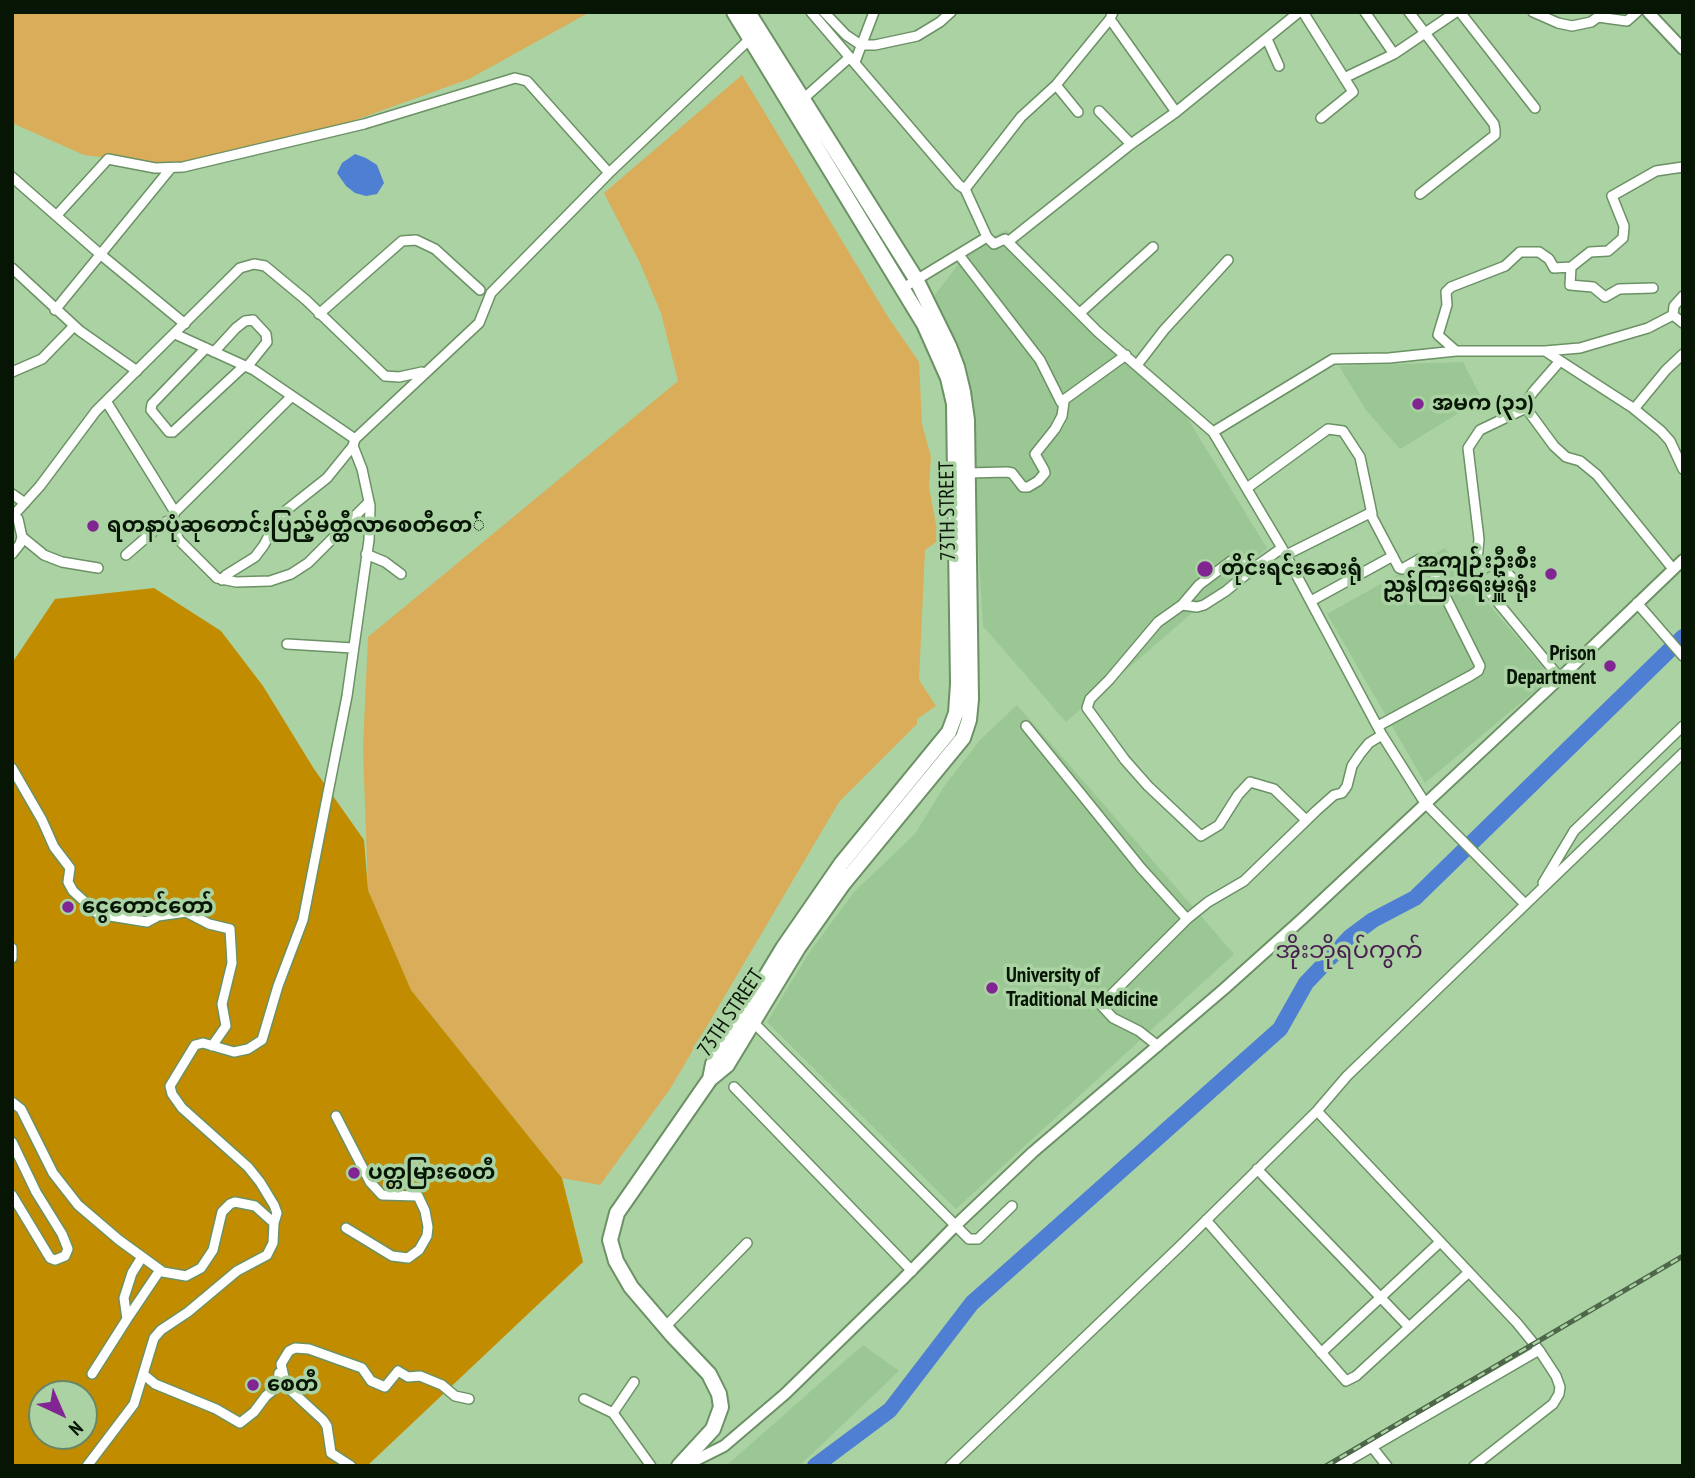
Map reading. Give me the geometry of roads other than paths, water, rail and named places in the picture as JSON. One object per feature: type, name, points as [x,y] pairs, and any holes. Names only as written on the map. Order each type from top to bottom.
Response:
[{"type":"main road","name":"73TH STREET","points":[[710,1079],[713,1063],[783,948],[841,864],[942,743],[954,721],[958,684],[962,473],[967,420],[960,379],[950,346],[916,279],[802,100],[755,34],[734,12]]},
{"type":"main road","name":"73TH STREET","points":[[710,1079],[727,1065],[798,948],[843,884],[967,731],[971,699],[962,473],[954,404],[948,378],[929,333],[755,34],[748,12]]},
{"type":"main road","points":[[682,1466],[713,1429],[721,1407],[719,1394],[709,1374],[631,1287],[616,1261],[610,1240],[617,1213],[710,1079]]},
{"type":"street","points":[[811,12],[965,189],[987,237],[994,244],[1005,239],[1009,241],[1080,313],[1213,432],[1284,552],[1380,730],[1426,803],[1525,904]]},
{"type":"street","points":[[824,12],[846,35],[861,45],[917,36],[951,12]]},
{"type":"street","points":[[802,100],[853,60],[874,12]]},
{"type":"street","points":[[1009,241],[1301,12],[1353,92],[1321,118]]},
{"type":"street","points":[[1365,12],[1394,54]]},
{"type":"street","points":[[1409,12],[1494,124],[1495,130],[1495,135],[1420,194]]},
{"type":"street","points":[[1344,78],[1394,54],[1458,12],[1535,108]]},
{"type":"street","points":[[1533,12],[1572,26],[1591,22],[1598,17],[1627,21],[1637,12]]},
{"type":"street","points":[[1648,12],[1683,49]]},
{"type":"street","points":[[965,189],[1021,117],[1056,85],[1111,16],[1175,112]]},
{"type":"street","points":[[222,580],[255,557],[279,516],[327,478],[354,442],[425,371],[479,323],[491,293],[609,173],[755,34]]},
{"type":"street","points":[[1267,39],[1279,66]]},
{"type":"street","points":[[57,215],[108,159],[155,168],[195,165],[325,134],[520,77],[527,81],[609,173]]},
{"type":"street","points":[[1056,85],[1078,112]]},
{"type":"street","points":[[1099,111],[1131,144]]},
{"type":"street","points":[[1456,351],[1438,335],[1447,305],[1446,292],[1451,287],[1505,265],[1520,252],[1539,252],[1549,259],[1554,268],[1570,267],[1590,252],[1608,251],[1623,239],[1624,226],[1612,196],[1656,170],[1683,167]]},
{"type":"street","points":[[55,310],[171,168]]},
{"type":"street","points":[[12,177],[185,324]]},
{"type":"street","points":[[903,288],[987,237]]},
{"type":"street","points":[[319,314],[402,241],[416,240],[435,248],[480,290]]},
{"type":"street","points":[[1080,313],[1153,247]]},
{"type":"street","points":[[958,255],[1040,360],[1058,400],[1064,402]]},
{"type":"street","points":[[1137,365],[1164,330],[1228,260]]},
{"type":"street","points":[[12,554],[22,537],[18,519],[13,515],[60,461],[96,411],[240,268],[254,264],[265,266],[276,274],[385,376],[399,377],[425,371]]},
{"type":"street","points":[[1570,267],[1570,285],[1592,287],[1605,297],[1619,289],[1653,288]]},
{"type":"street","points":[[12,268],[74,326],[137,371]]},
{"type":"street","points":[[1673,316],[1674,306],[1683,296]]},
{"type":"street","points":[[1213,432],[1327,360],[1339,357],[1389,358],[1456,351],[1545,351],[1580,348],[1648,328],[1673,316]]},
{"type":"street","points":[[1673,316],[1683,323]]},
{"type":"street","points":[[253,320],[266,334],[267,342],[246,366],[173,432],[169,432],[151,410],[152,404],[210,350],[245,321],[253,320]]},
{"type":"street","points":[[12,372],[42,359],[74,326]]},
{"type":"street","points":[[87,1466],[134,1404],[154,1338],[237,1271],[267,1255],[273,1243],[276,1213],[260,1182],[248,1167],[182,1108],[170,1090],[173,1078],[193,1047],[203,1043],[234,1052],[243,1051],[259,1043],[267,1030],[278,986],[298,939],[308,901],[346,696],[370,525],[369,502],[354,442],[246,366],[175,334]]},
{"type":"street","points":[[1545,351],[1634,409],[1667,436],[1683,468]]},
{"type":"street","points":[[1634,409],[1683,354]]},
{"type":"street","points":[[962,473],[1012,473],[1023,487],[1038,481],[1045,473],[1035,454],[1055,429],[1062,416],[1064,402],[1126,355]]},
{"type":"street","points":[[1560,361],[1533,392],[1526,408],[1554,446],[1566,457],[1580,461],[1597,475],[1673,569]]},
{"type":"street","points":[[126,555],[173,516],[292,396]]},
{"type":"street","points":[[106,401],[173,516],[172,527],[179,540],[208,571],[222,580],[270,580],[291,575],[318,555],[369,502]]},
{"type":"street","points":[[1526,408],[1480,430],[1468,448],[1479,539],[1476,572],[1481,582],[1560,678]]},
{"type":"street","points":[[1158,1046],[1139,1031],[1113,1018],[1101,1005],[1187,919],[1208,902],[1244,881],[1306,820],[1334,795],[1342,793],[1347,786],[1352,766],[1380,730],[1478,671],[1480,666],[1427,560],[1420,559],[1400,569],[1372,514],[1360,457],[1343,431],[1328,429],[1247,488]]},
{"type":"street","points":[[12,494],[25,503]]},
{"type":"street","points":[[1182,605],[1204,605],[1226,592],[1255,567],[1372,514]]},
{"type":"street","points":[[22,537],[44,555],[62,562],[98,568]]},
{"type":"street","points":[[366,554],[385,562],[401,574]]},
{"type":"street","points":[[1311,601],[1393,556]]},
{"type":"street","points":[[1255,567],[1238,559],[1231,561],[1199,585],[1182,605],[1158,622],[1090,699],[1087,708],[1125,760],[1148,786],[1201,836],[1219,825],[1238,794],[1251,782],[1274,789],[1306,820]]},
{"type":"street","points":[[682,1466],[704,1457],[741,1433],[785,1394],[1033,1152],[1302,919],[1683,560]]},
{"type":"street","points":[[1476,572],[1497,562],[1514,580]]},
{"type":"street","points":[[1637,603],[1683,656]]},
{"type":"street","points":[[287,644],[353,648]]},
{"type":"street","points":[[1027,726],[1141,868],[1187,919]]},
{"type":"street","points":[[1537,892],[1574,831],[1683,726]]},
{"type":"street","points":[[950,1466],[1317,1111],[1347,1076],[1683,753]]},
{"type":"street","points":[[12,768],[42,820],[54,848],[70,868],[68,882],[73,891],[98,914],[147,922],[158,916],[186,912],[209,924],[230,929],[232,962],[222,1004],[226,1026],[212,1046]]},
{"type":"street","points":[[12,948],[12,958]]},
{"type":"street","points":[[753,1022],[969,1239],[975,1240],[1012,1206]]},
{"type":"street","points":[[734,1087],[912,1271]]},
{"type":"street","points":[[12,1102],[21,1109],[46,1162],[61,1186],[101,1226],[160,1270],[186,1276],[201,1268],[213,1250],[222,1212],[234,1202],[255,1206],[274,1223]]},
{"type":"street","points":[[1317,1111],[1469,1272],[1539,1350],[1556,1376],[1560,1387],[1553,1404],[1475,1466]]},
{"type":"street","points":[[336,1116],[370,1182],[382,1195],[418,1196],[428,1227],[427,1236],[419,1250],[408,1258],[392,1256],[346,1228]]},
{"type":"street","points":[[12,1142],[32,1184],[62,1234],[68,1249],[65,1256],[55,1261],[50,1258],[12,1195]]},
{"type":"street","points":[[1257,1169],[1409,1327]]},
{"type":"street","points":[[1206,1220],[1346,1381],[1352,1380],[1469,1272]]},
{"type":"street","points":[[1321,1353],[1440,1242]]},
{"type":"street","points":[[665,1327],[747,1243]]},
{"type":"street","points":[[127,1319],[124,1298],[132,1273],[142,1257]]},
{"type":"street","points":[[92,1374],[160,1270]]},
{"type":"street","points":[[143,1374],[155,1384],[216,1409],[240,1423],[277,1387],[281,1364],[289,1351],[295,1348],[309,1349],[362,1368],[371,1381],[385,1387],[398,1371],[408,1377],[420,1376],[442,1385],[455,1396],[469,1399]]},
{"type":"street","points":[[1339,1466],[1539,1350]]},
{"type":"street","points":[[281,1364],[286,1385],[327,1426],[331,1453],[351,1466]]},
{"type":"street","points":[[613,1413],[634,1382]]},
{"type":"street","points":[[584,1399],[613,1413],[651,1466]]},
{"type":"street","points":[[1372,1447],[1387,1466]]},
{"type":"water","points":[[355,154],[377,165],[384,183],[377,194],[366,196],[355,193],[337,173],[342,163]]},
{"type":"waterway","points":[[815,1466],[890,1410],[972,1303],[1280,1029],[1306,983],[1350,937],[1373,920],[1415,898],[1683,637]]},
{"type":"railway","points":[[1326,1466],[1683,1256]]},
{"type":"place","name":"အမက (၃၁)","points":[[1418,404]]},
{"type":"place","name":"ရတနာပုံဆုတောင်းပြည့်မိတ္ထီလာစေတီတေ်","points":[[93,526]]},
{"type":"place","name":"တိုင်းရင်းဆေးရုံ","points":[[1205,569]]},
{"type":"place","name":"အကျဉ်းဦးစီး ညွှန်ကြးရေးမှူးရုံး","points":[[1551,574]]},
{"type":"place","name":"Prison Department","points":[[1610,666]]},
{"type":"place","name":"ငွေတောင်တော်","points":[[68,907]]},
{"type":"place","name":"University of Traditional Medicine","points":[[992,988]]},
{"type":"place","name":"ပတ္တမြားစေတီ","points":[[354,1173]]},
{"type":"place","name":"စေတီ","points":[[253,1385]]},
{"type":"district","name":"အိုးဘိုရပ်ကွက်","points":[[1349,951]]}]
